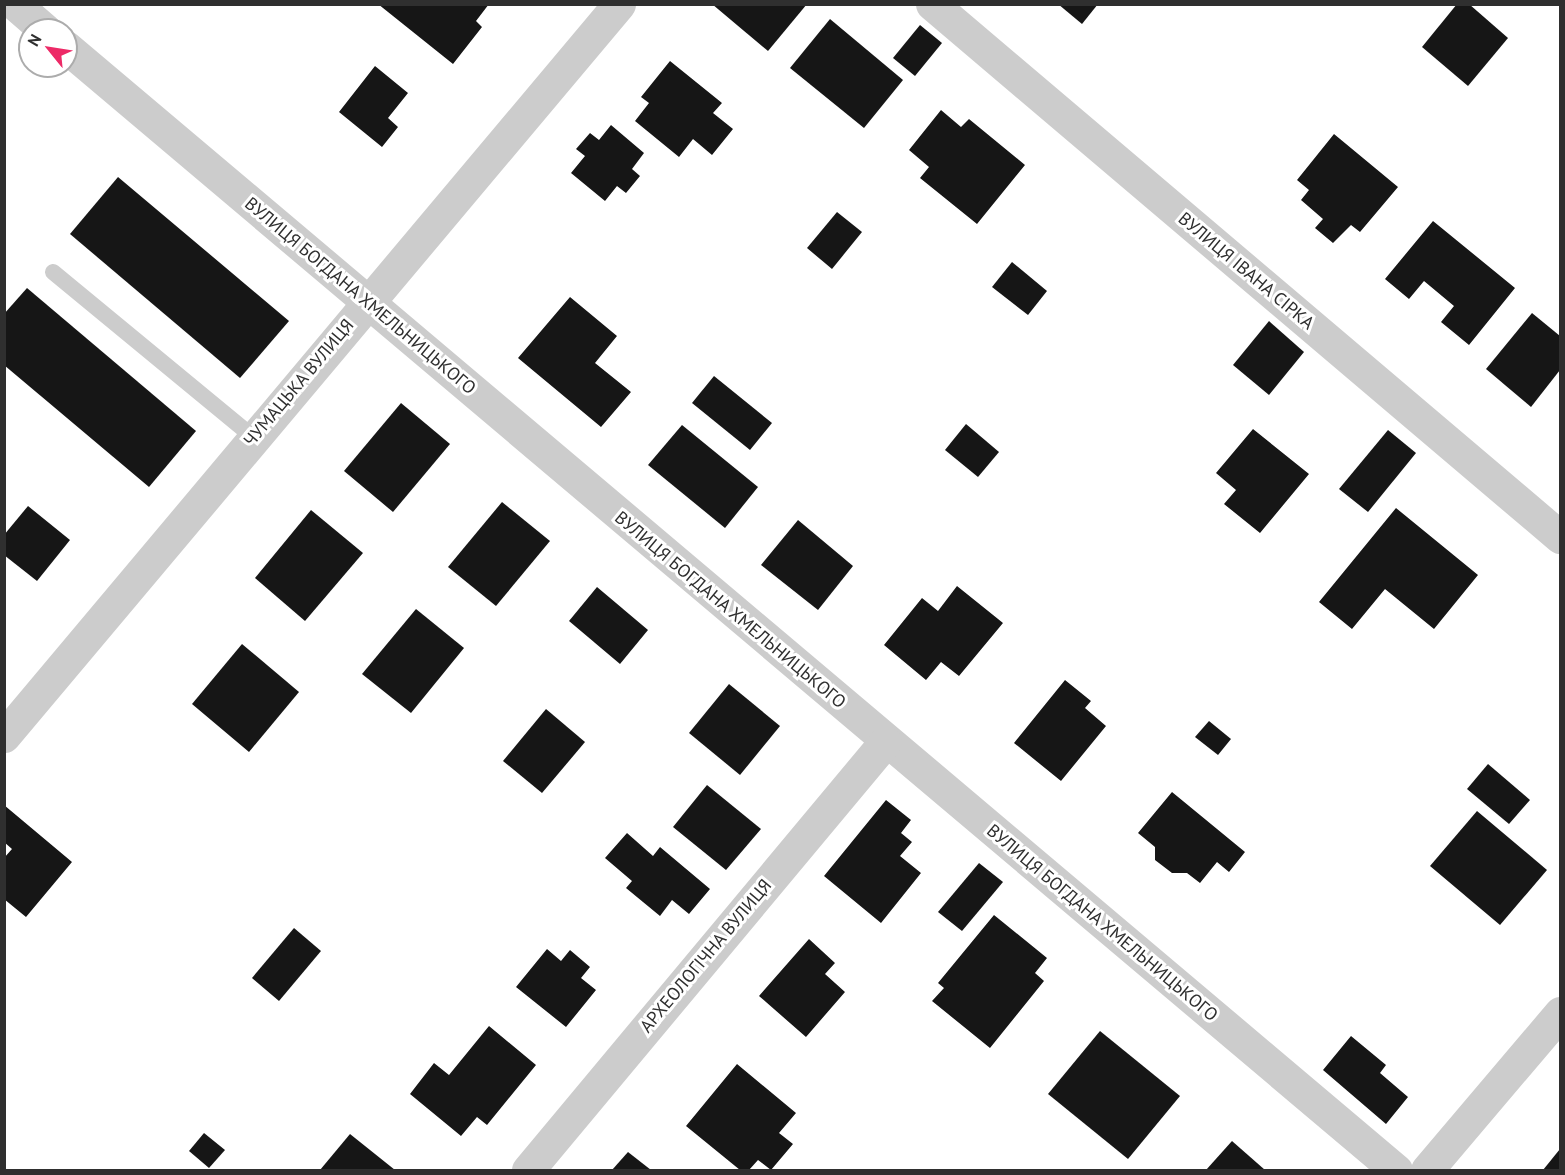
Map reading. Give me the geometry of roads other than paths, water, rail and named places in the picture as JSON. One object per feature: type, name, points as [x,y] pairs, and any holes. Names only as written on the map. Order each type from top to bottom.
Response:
[{"type":"street","points":[[15,4],[31,18]]},
{"type":"street","name":"ЧУМАЦЬКА ВУЛИЦЯ","points":[[4,736],[619,4]]},
{"type":"street","name":"ВУЛИЦЯ ІВАНА СІРКА","points":[[932,4],[1560,537]]},
{"type":"street","name":"ВУЛИЦЯ БОГДАНА ХМЕЛЬНИЦЬКОГО","points":[[78,57],[885,742],[1396,1170]]},
{"type":"street","name":"АРХЕОЛОГІЧНА ВУЛИЦЯ","points":[[528,1170],[885,742]]},
{"type":"street","points":[[1427,1170],[1560,1013]]},
{"type":"lane","points":[[53,272],[253,437]]}]
